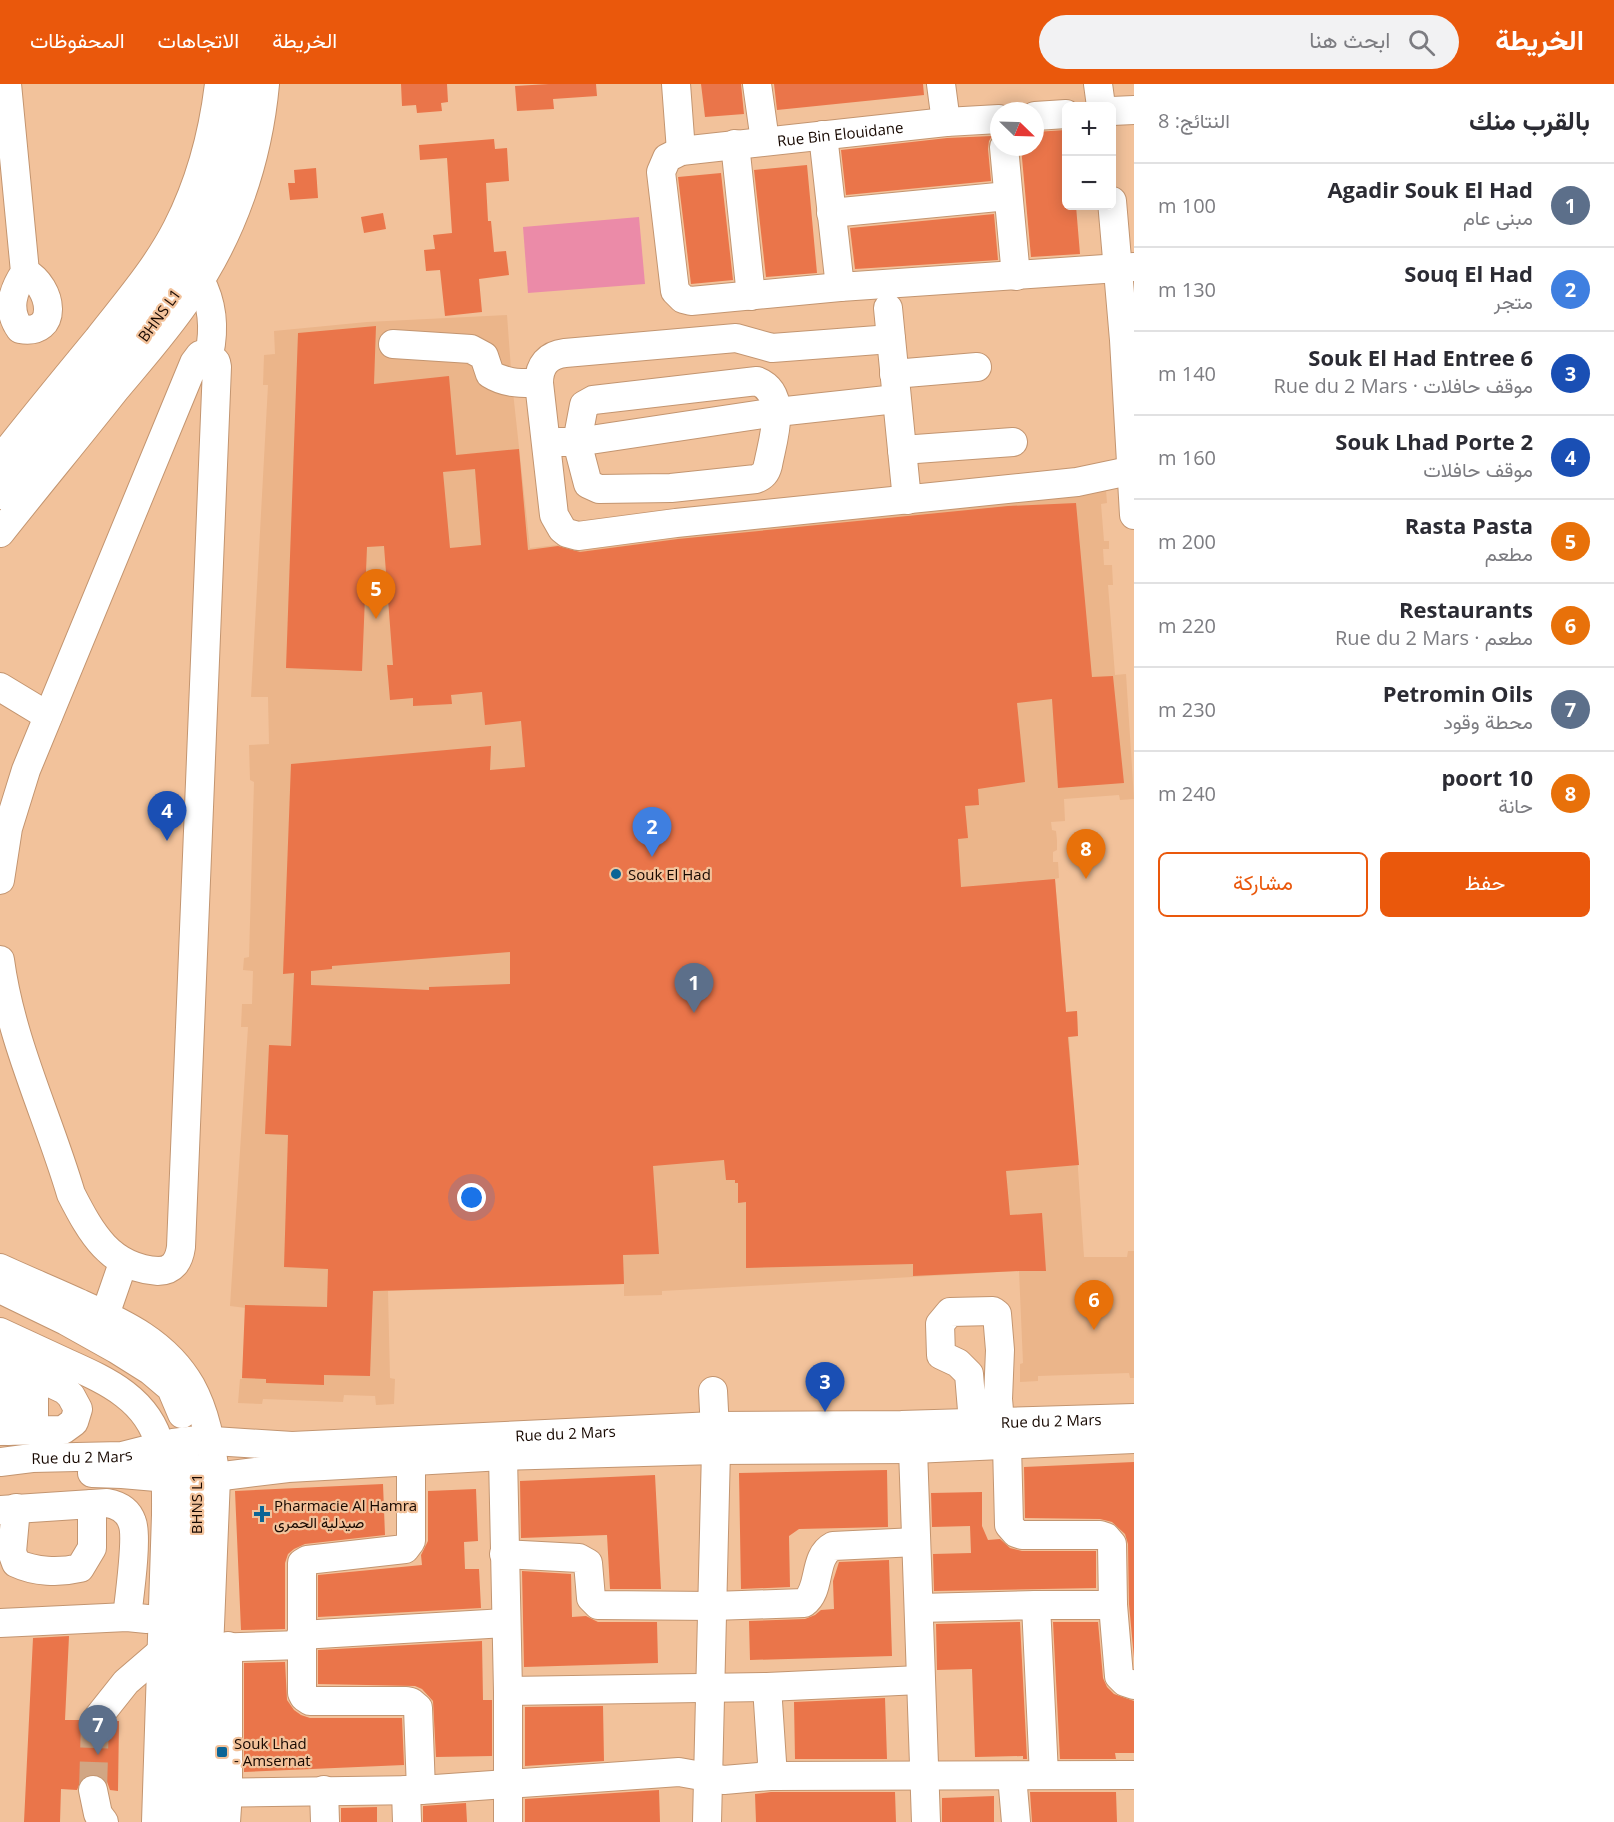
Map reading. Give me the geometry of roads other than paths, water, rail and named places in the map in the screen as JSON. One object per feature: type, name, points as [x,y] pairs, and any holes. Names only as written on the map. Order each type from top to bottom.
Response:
[{"type":"street","points":[[7,84],[7,160],[25,272]]},
{"type":"street","points":[[0,460],[9,435],[131,297],[162,254],[186,207],[201,168],[210,138],[219,84]]},
{"type":"street","name":"BHNS L1","points":[[0,495],[133,333],[180,266],[221,183],[237,115],[238,84]]},
{"type":"street","name":"BHNS L1","points":[[0,510],[144,336],[192,268],[212,231],[228,188],[242,135],[249,84]]},
{"type":"street","points":[[0,533],[168,325],[200,280],[226,232],[244,186],[259,130],[265,84]]},
{"type":"street","points":[[676,84],[681,151],[668,158],[662,172],[675,291],[683,299],[691,301],[840,287],[1016,276],[1126,255]]},
{"type":"street","points":[[757,84],[765,141]]},
{"type":"street","points":[[941,84],[946,122]]},
{"type":"street","points":[[1098,84],[1100,102]]},
{"type":"street","points":[[1116,111],[1134,110]]},
{"type":"street","points":[[1044,115],[1062,114]]},
{"type":"street","name":"Rue Bin Elouidane","points":[[681,151],[990,119]]},
{"type":"street","points":[[823,135],[840,287]]},
{"type":"street","points":[[735,144],[751,296]]},
{"type":"street","points":[[1005,156],[1016,276]]},
{"type":"street","points":[[831,213],[1008,196]]},
{"type":"street","points":[[1114,210],[1126,255],[1134,515]]},
{"type":"street","points":[[200,280],[209,297],[212,317],[212,342],[209,355]]},
{"type":"street","points":[[888,308],[907,500]]},
{"type":"street","points":[[891,339],[772,348],[760,346],[745,339],[731,338],[558,354],[551,357],[541,368],[539,383],[555,520],[562,529],[572,535],[1077,482],[1133,470]]},
{"type":"street","points":[[393,344],[471,349],[483,356],[490,374],[497,379],[512,383],[539,383]]},
{"type":"street","points":[[0,880],[8,828],[16,799],[48,716],[194,363],[200,355],[209,355],[216,362],[217,367],[181,1247],[175,1265],[164,1270],[141,1268],[123,1263],[108,1251],[85,1219],[71,1194],[6,1022],[0,960]]},
{"type":"street","points":[[545,443],[577,442],[777,412],[977,367]]},
{"type":"street","points":[[757,381],[767,385],[774,396],[777,412],[768,465],[766,472],[756,479],[671,488],[592,488],[585,479],[577,442],[584,405],[593,400],[757,381]]},
{"type":"street","points":[[902,450],[1013,442]]},
{"type":"street","points":[[3,697],[48,716]]},
{"type":"street","points":[[105,1315],[123,1263]]},
{"type":"street","points":[[0,1268],[105,1315],[149,1338],[171,1358],[191,1386],[200,1406],[187,1442]]},
{"type":"street","points":[[0,1289],[116,1348],[151,1371],[171,1388],[187,1442],[218,1647],[215,1793],[226,1822]]},
{"type":"street","points":[[0,1299],[135,1365],[166,1395],[187,1442],[192,1480],[164,1620],[156,1822]]},
{"type":"street","points":[[0,1332],[122,1390],[141,1409],[156,1434],[187,1442]]},
{"type":"street","points":[[3,1360],[65,1390],[71,1395],[78,1409],[74,1422],[63,1430],[14,1431]]},
{"type":"street","points":[[3,1360],[14,1431]]},
{"type":"street","points":[[14,1431],[34,1375]]},
{"type":"street","points":[[707,1822],[712,1688],[715,1438],[713,1391]]},
{"type":"street","name":"Rue du 2 Mars","points":[[0,1462],[32,1458],[122,1456],[187,1442],[292,1446],[715,1438],[993,1430],[1134,1418]]},
{"type":"street","points":[[993,1430],[1011,1530],[1022,1535],[1100,1535],[1106,1537],[1112,1544],[1113,1605],[1119,1676],[1125,1682],[1134,1684]]},
{"type":"street","name":"Rue du 2 Mars","points":[[0,1470],[122,1474],[192,1480],[272,1469],[503,1456],[715,1438],[913,1449],[993,1430],[1134,1439]]},
{"type":"street","points":[[913,1449],[926,1822]]},
{"type":"street","points":[[503,1456],[508,1822]]},
{"type":"street","points":[[407,1822],[413,1790],[418,1708],[406,1701],[307,1700],[302,1693],[301,1566],[304,1562],[405,1549],[409,1546],[411,1541],[411,1461]]},
{"type":"street","name":"BHNS L1","points":[[176,1822],[192,1480]]},
{"type":"street","name":"BHNS L1","points":[[187,1822],[192,1480]]},
{"type":"street","points":[[92,1504],[92,1548],[80,1568],[66,1571],[28,1569],[16,1563],[12,1552],[8,1509],[107,1503],[121,1508],[131,1518],[134,1525],[127,1617]]},
{"type":"street","points":[[504,1554],[584,1560],[588,1563],[591,1598],[598,1605],[713,1606],[804,1603],[810,1597],[822,1559],[829,1548],[916,1542]]},
{"type":"street","points":[[1036,1605],[1044,1775]]},
{"type":"street","points":[[919,1608],[1113,1605]]},
{"type":"street","points":[[0,1623],[127,1617],[164,1620]]},
{"type":"street","points":[[218,1647],[505,1623]]},
{"type":"street","points":[[95,1721],[126,1682],[162,1651]]},
{"type":"street","points":[[508,1691],[767,1687],[920,1680]]},
{"type":"street","points":[[767,1687],[772,1762],[770,1776]]},
{"type":"street","points":[[215,1793],[413,1790],[679,1772],[724,1780],[770,1776],[1134,1775]]},
{"type":"street","points":[[1012,1776],[1016,1822]]},
{"type":"street","points":[[93,1790],[98,1814],[104,1822]]},
{"type":"street","points":[[324,1790],[325,1822]]},
{"type":"street","points":[[202,1822],[215,1793]]},
{"type":"tunnel","points":[[93,1790],[95,1721]]},
{"type":"place","name":"Rasta Pasta","points":[[376,619]]},
{"type":"place","name":"Souk Lhad Porte 2","points":[[167,841]]},
{"type":"place","name":"Souq El Had","points":[[652,857]]},
{"type":"place","name":"Souk El Had","points":[[616,874]]},
{"type":"place","name":"poort 10","points":[[1086,879]]},
{"type":"place","name":"Agadir Souk El Had","points":[[694,1013]]},
{"type":"place","name":"Restaurants","points":[[1094,1330]]},
{"type":"place","name":"Souk El Had Entree 6","points":[[825,1412]]},
{"type":"place","name":"Pharmacie Al Hamra صيدلية الحمرى","points":[[262,1514]]},
{"type":"place","name":"Souk Lhad - Amsernat","points":[[222,1752]]},
{"type":"place","name":"Petromin Oils","points":[[98,1755]]}]
